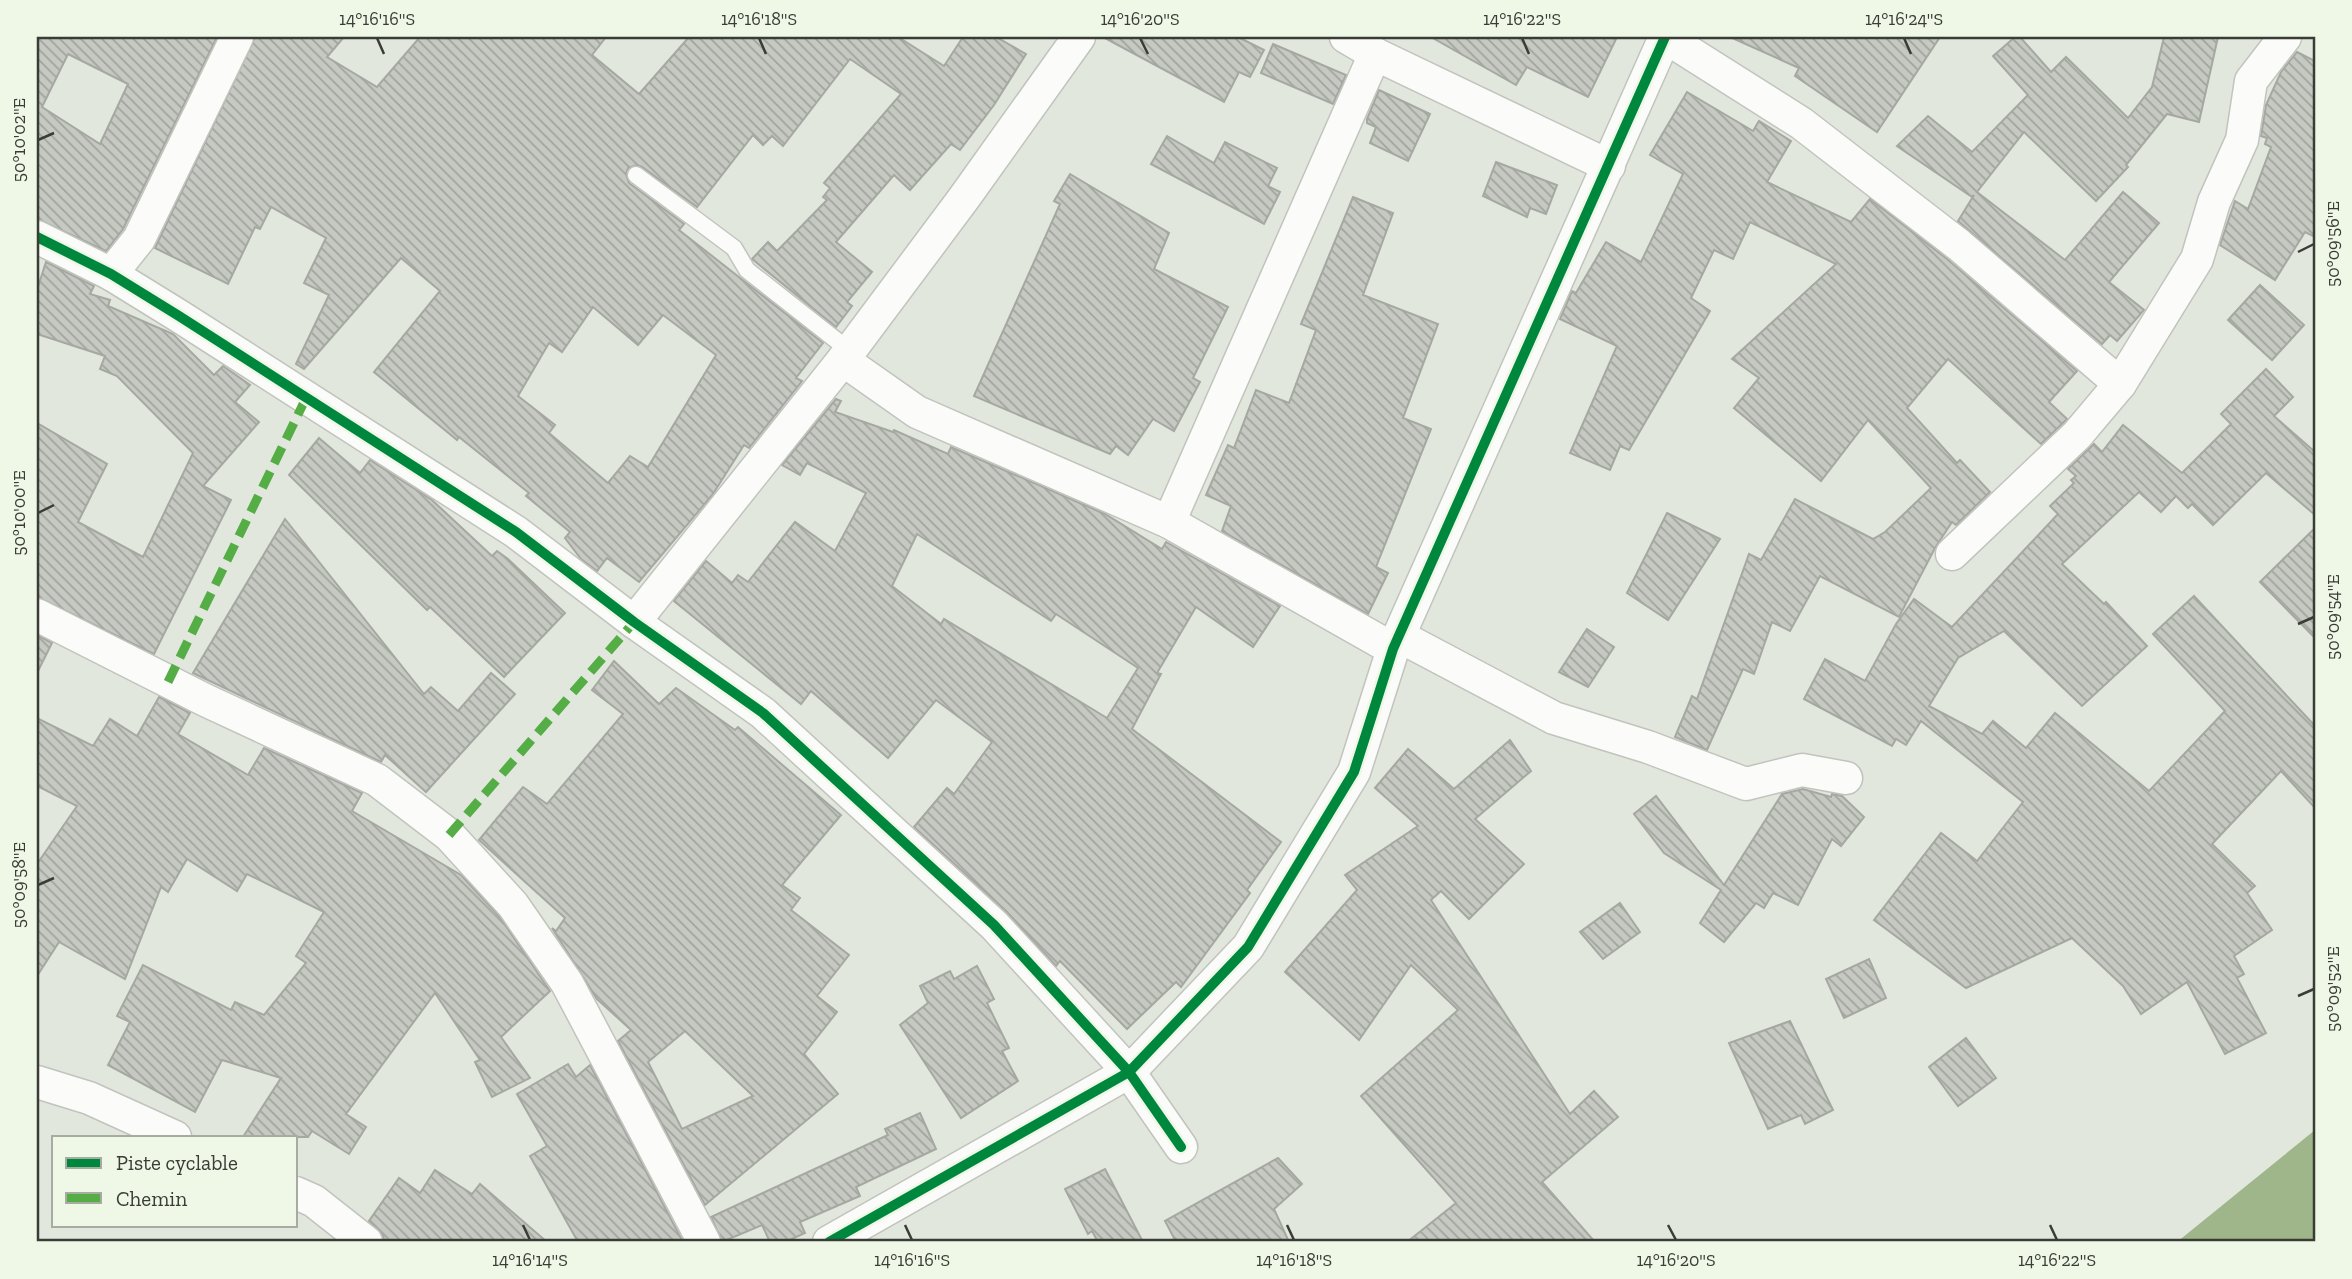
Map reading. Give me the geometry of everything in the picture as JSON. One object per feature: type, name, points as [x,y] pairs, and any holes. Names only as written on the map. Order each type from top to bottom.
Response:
[{"type":"street","points":[[111,274],[139,239],[237,37]]},
{"type":"street","points":[[634,622],[847,355],[1079,37]]},
{"type":"street","points":[[1346,37],[1375,54],[1609,166]]},
{"type":"street","points":[[829,1242],[1129,1072],[1248,947],[1354,772],[1396,643],[1665,37],[1801,123],[1959,245],[2120,384]]},
{"type":"street","points":[[1952,554],[2077,435],[2120,384],[2197,259],[2214,202],[2242,140],[2251,81],[2285,37]]},
{"type":"street","points":[[1169,522],[1375,54]]},
{"type":"street","points":[[37,237],[111,274],[516,531],[634,622],[763,713],[994,925],[1129,1072],[1181,1147]]},
{"type":"street","points":[[847,355],[917,412],[1169,522],[1396,643],[1554,718],[1647,747],[1746,784],[1801,770],[1846,778]]},
{"type":"street","points":[[37,615],[205,701],[377,780],[449,835],[513,905],[567,983],[704,1242]]},
{"type":"street","points":[[37,1082],[89,1098],[173,1136]]},
{"type":"street","points":[[298,1194],[314,1201],[366,1242]]},
{"type":"lane","points":[[636,175],[734,248],[747,270],[847,355]]},
{"type":"shaded area","points":[[2315,1130],[2315,1242],[2177,1242]]},
{"type":"building","points":[[37,37],[217,37],[123,229],[106,251],[37,219]],"holes":[[[68,54],[128,84],[100,144],[42,107]]]},
{"type":"building","points":[[255,37],[344,37],[327,57],[377,87],[420,37],[606,37],[592,55],[639,94],[689,37],[898,37],[944,66],[963,37],[996,37],[1026,54],[994,105],[960,150],[951,144],[910,190],[894,175],[836,242],[872,272],[847,302],[852,306],[836,327],[752,259],[768,242],[777,251],[827,200],[823,197],[830,188],[824,183],[901,94],[850,59],[783,146],[772,136],[763,145],[753,135],[697,207],[642,167],[637,165],[628,168],[626,174],[629,183],[684,224],[679,230],[823,343],[796,378],[802,381],[749,448],[744,445],[713,494],[639,582],[607,558],[597,571],[581,559],[565,538],[570,532],[526,496],[529,493],[459,437],[457,440],[374,372],[440,291],[401,258],[304,369],[296,364],[329,295],[304,283],[326,238],[271,207],[260,229],[255,227],[228,284],[155,248]],"holes":[[[593,307],[638,345],[663,315],[716,355],[648,467],[630,456],[608,483],[549,433],[555,425],[518,396],[549,343],[562,352]]]},
{"type":"building","points":[[1103,37],[1238,37],[1264,50],[1250,77],[1239,72],[1224,102]]},
{"type":"building","points":[[1431,37],[1617,37],[1588,97],[1527,67],[1516,85]]},
{"type":"building","points":[[1730,37],[1940,37],[1877,132],[1795,76],[1799,68]]},
{"type":"building","points":[[2015,37],[2020,37],[2051,72],[2066,57],[2128,118],[2152,87],[2164,37],[2218,37],[2199,122],[2167,114],[2126,165],[2128,167],[2096,201],[2024,132],[1977,192],[2065,260],[2123,192],[2159,223],[2109,282],[2144,310],[2117,341],[2110,335],[2102,344],[1958,221],[1974,195],[1972,197],[1897,146],[1928,116],[1972,152],[2028,95],[1993,56]]},
{"type":"building","points":[[1273,44],[1346,75],[1333,104],[1261,73]]},
{"type":"building","points":[[2297,52],[2315,61],[2315,237],[2305,232],[2275,280],[2220,245],[2235,201],[2248,209],[2271,147],[2265,144],[2267,138],[2261,136],[2266,105],[2281,72]]},
{"type":"building","points":[[1379,90],[1430,114],[1408,161],[1370,143],[1376,127],[1367,123],[1367,119]]},
{"type":"building","points":[[1687,92],[1753,131],[1759,121],[1791,141],[1767,182],[1851,222],[1870,199],[1947,259],[2077,371],[2049,402],[2067,419],[2041,444],[1948,359],[1907,408],[1957,463],[1960,460],[1990,492],[1956,525],[1952,522],[1935,548],[1899,617],[1820,576],[1790,631],[1772,622],[1754,674],[1743,669],[1707,750],[1675,737],[1692,696],[1697,699],[1749,554],[1761,560],[1795,499],[1873,539],[1885,532],[1931,488],[1868,420],[1821,481],[1734,408],[1759,378],[1732,359],[1836,264],[1750,222],[1733,259],[1714,250],[1691,298],[1710,311],[1629,450],[1620,446],[1610,470],[1570,453],[1617,346],[1560,319],[1572,291],[1576,293],[1606,242],[1641,262],[1683,174],[1650,155]]},
{"type":"building","points":[[1167,136],[1214,163],[1225,142],[1277,168],[1268,186],[1280,192],[1264,224],[1151,164]]},
{"type":"building","points":[[1496,162],[1557,185],[1546,214],[1530,208],[1527,217],[1483,196]]},
{"type":"building","points":[[1070,174],[1169,233],[1154,269],[1228,307],[1193,378],[1200,382],[1174,431],[1153,419],[1128,455],[1116,446],[1110,454],[974,396],[1060,204],[1054,201]]},
{"type":"building","points":[[1353,197],[1393,213],[1363,295],[1438,324],[1403,418],[1431,429],[1376,567],[1388,573],[1368,614],[1222,531],[1231,506],[1206,495],[1228,445],[1234,448],[1256,390],[1289,403],[1316,330],[1301,324]]},
{"type":"building","points":[[46,262],[94,286],[90,294],[110,300],[108,306],[173,334],[214,375],[223,366],[250,385],[235,402],[259,422],[203,486],[231,500],[154,654],[37,597],[37,423],[107,464],[78,522],[143,557],[193,453],[117,376],[100,369],[105,356],[37,334],[37,290]]},
{"type":"building","points":[[2260,285],[2304,325],[2272,360],[2228,320]]},
{"type":"building","points":[[2266,369],[2293,397],[2274,416],[2315,452],[2315,515],[2266,473],[2213,525],[2192,504],[2188,508],[2176,496],[2161,512],[2139,492],[2062,564],[2104,604],[2106,602],[2147,646],[2082,706],[2004,631],[1958,658],[1929,706],[1982,734],[1993,721],[2026,748],[2055,713],[2149,791],[2225,711],[2153,634],[2194,596],[2315,726],[2315,808],[2281,771],[2212,844],[2255,886],[2247,893],[2272,930],[2234,956],[2244,974],[2237,978],[2266,1033],[2225,1054],[2187,982],[2141,1014],[2123,986],[2072,938],[1966,988],[1874,920],[1941,833],[1977,861],[2023,802],[1921,721],[1906,745],[1896,739],[1892,746],[1804,699],[1825,659],[1865,681],[1896,624],[1914,599],[1952,627],[2058,514],[2050,506],[2074,483],[2071,480],[2076,476],[2068,469],[2094,444],[2102,452],[2123,425],[2182,473],[2231,424],[2221,414]]},
{"type":"building","points":[[836,399],[841,401],[835,412],[893,432],[894,430],[948,454],[951,447],[1105,514],[1162,549],[1166,542],[1280,606],[1253,647],[1196,607],[1157,673],[1161,674],[1132,729],[1281,842],[1247,890],[1250,893],[1181,987],[1176,982],[1127,1029],[1060,961],[1056,966],[1007,912],[914,827],[947,788],[954,794],[992,742],[936,700],[888,758],[811,691],[801,704],[674,601],[706,561],[732,583],[738,575],[748,582],[795,522],[835,551],[866,493],[807,463],[800,475],[782,465]],"holes":[[[917,534],[1051,621],[1056,614],[1138,668],[1107,718],[944,619],[941,624],[892,586]]]},
{"type":"building","points":[[319,438],[360,473],[370,460],[432,500],[492,556],[497,551],[508,559],[565,613],[504,677],[430,607],[427,610],[289,475]]},
{"type":"building","points":[[1667,513],[1720,539],[1668,620],[1627,593]]},
{"type":"building","points":[[285,519],[424,694],[431,687],[458,711],[491,673],[515,694],[426,792],[385,755],[381,762],[193,673]]},
{"type":"building","points":[[2315,528],[2315,638],[2260,582]]},
{"type":"building","points":[[1587,629],[1614,647],[1588,687],[1559,672]]},
{"type":"building","points":[[37,635],[52,643],[37,673]]},
{"type":"building","points":[[614,661],[659,704],[676,688],[735,730],[738,727],[841,815],[782,885],[800,898],[791,910],[849,955],[817,996],[837,1012],[804,1054],[838,1094],[705,1205],[618,1041],[631,1030],[597,999],[552,928],[556,931],[565,918],[479,840],[523,787],[547,804],[623,714],[592,690]],"holes":[[[685,1031],[753,1096],[682,1129],[648,1062]]]},
{"type":"building","points":[[159,697],[190,713],[178,734],[248,775],[264,748],[362,793],[352,811],[461,875],[499,916],[550,991],[501,1037],[530,1078],[492,1097],[475,1062],[480,1060],[435,993],[346,1114],[366,1127],[349,1154],[312,1131],[308,1137],[244,1136],[281,1078],[222,1060],[195,1112],[108,1065],[130,1022],[117,1016],[143,965],[231,1010],[235,1002],[264,1015],[306,963],[296,956],[324,912],[247,874],[237,891],[187,859],[168,892],[161,887],[125,979],[59,942],[37,976],[37,864],[77,806],[37,786],[37,718],[93,746],[110,719],[137,736]]},
{"type":"building","points":[[1510,740],[1531,771],[1475,819],[1524,864],[1469,919],[1441,891],[1431,900],[1570,1114],[1594,1091],[1618,1117],[1542,1182],[1595,1242],[1407,1242],[1456,1203],[1361,1096],[1458,1010],[1411,965],[1359,1040],[1285,972],[1357,890],[1345,875],[1418,826],[1375,788],[1408,749],[1454,789]]},
{"type":"building","points":[[1803,789],[1831,797],[1832,794],[1842,796],[1864,817],[1841,846],[1832,839],[1798,905],[1773,893],[1764,908],[1756,903],[1724,942],[1700,923],[1721,890],[1664,853],[1634,814],[1656,796],[1724,885],[1782,794]]},
{"type":"building","points":[[1620,903],[1640,932],[1603,959],[1580,932]]},
{"type":"building","points":[[1869,959],[1886,998],[1844,1018],[1826,979]]},
{"type":"building","points":[[977,966],[994,999],[987,1003],[1009,1048],[1002,1051],[1018,1081],[961,1118],[900,1025],[928,1003],[920,986],[950,971],[954,979]]},
{"type":"building","points":[[1790,1021],[1833,1110],[1805,1124],[1801,1115],[1768,1129],[1729,1043]]},
{"type":"building","points":[[1966,1038],[1996,1078],[1958,1106],[1929,1067]]},
{"type":"building","points":[[568,1064],[576,1077],[590,1065],[683,1242],[578,1242],[530,1156],[547,1146],[517,1094]]},
{"type":"building","points":[[920,1113],[936,1149],[856,1187],[860,1196],[800,1222],[805,1233],[785,1242],[770,1242],[762,1225],[722,1242],[711,1217],[888,1135],[885,1129]]},
{"type":"building","points":[[1278,1158],[1302,1184],[1274,1209],[1289,1242],[1176,1242],[1165,1221]]},
{"type":"building","points":[[1105,1169],[1143,1242],[1098,1242],[1092,1231],[1088,1234],[1065,1189]]},
{"type":"building","points":[[435,1170],[472,1194],[480,1184],[547,1242],[384,1242],[383,1235],[369,1221],[399,1178],[420,1193]]},
{"type":"marked path","points":[[168,682],[307,396]]},
{"type":"marked path","points":[[449,835],[634,622]]},
{"type":"cycle path","points":[[829,1242],[1129,1072],[1248,947],[1354,772],[1393,649],[1665,37]]},
{"type":"cycle path","points":[[37,237],[111,274],[516,532],[634,622],[763,713],[994,925],[1129,1072],[1181,1147]]}]
